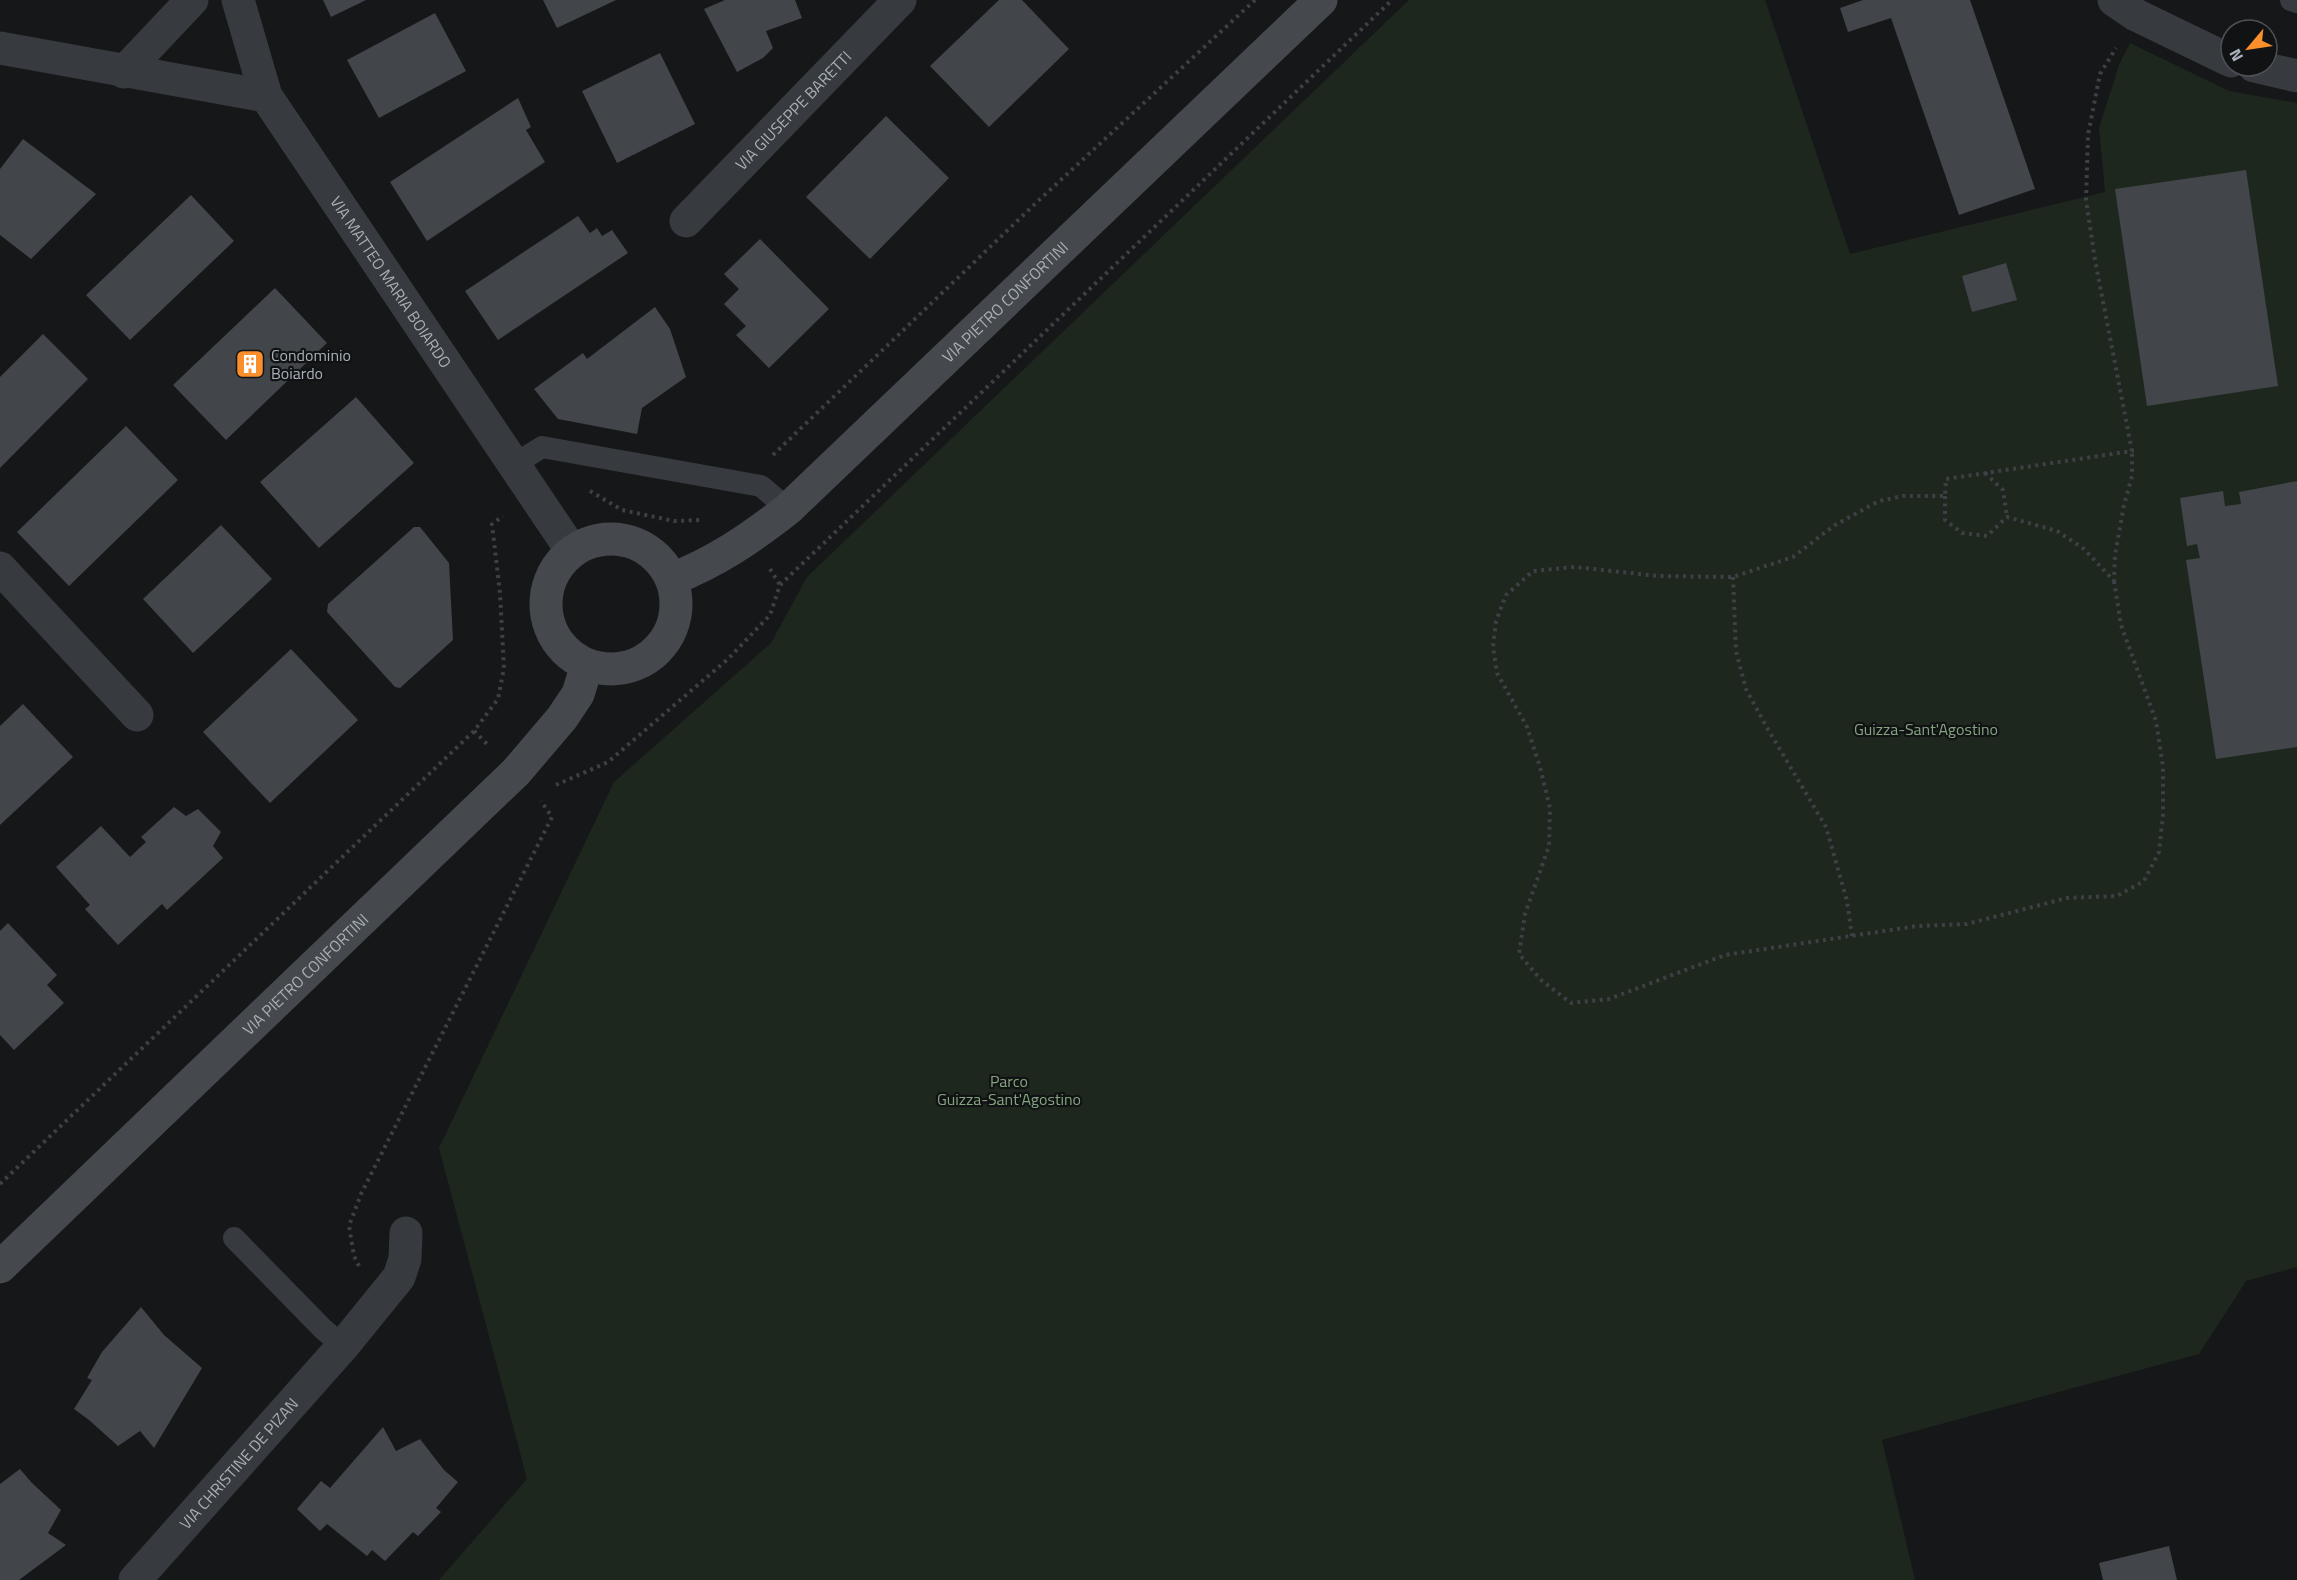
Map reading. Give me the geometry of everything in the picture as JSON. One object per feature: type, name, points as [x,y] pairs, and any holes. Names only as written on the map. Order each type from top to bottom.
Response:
[{"type":"main road","name":"VIA PIETRO CONFORTINI","points":[[672,579],[696,569],[750,539],[788,509],[1321,0]]},
{"type":"main road","points":[[617,539],[640,545],[659,559],[672,579],[677,598],[676,617],[670,635],[658,651],[643,662],[625,669],[605,670],[587,665],[570,655],[556,640],[548,622],[546,602],[549,583],[558,566],[572,551],[594,541],[617,539]]},
{"type":"main road","name":"VIA PIETRO CONFORTINI","points":[[0,1268],[516,772],[562,718],[578,694],[587,665]]},
{"type":"street","points":[[124,72],[192,0]]},
{"type":"street","name":"VIA MATTEO MARIA BOIARDO","points":[[238,0],[266,96],[572,551]]},
{"type":"street","name":"VIA GIUSEPPE BARETTI","points":[[686,221],[900,0]]},
{"type":"street","points":[[2125,7],[2219,55]]},
{"type":"street","points":[[0,48],[266,96]]},
{"type":"street","points":[[2279,72],[2297,76]]},
{"type":"street","points":[[0,568],[137,715]]},
{"type":"street","name":"VIA CHRISTINE DE PIZAN","points":[[135,1580],[343,1346],[399,1277],[405,1259],[406,1233]]},
{"type":"lane","points":[[2291,0],[2297,2]]},
{"type":"lane","points":[[515,464],[542,447],[761,486],[788,509]]},
{"type":"lane","points":[[234,1238],[323,1329],[343,1346]]},
{"type":"path","points":[[761,486],[771,473],[772,455],[1037,202],[1255,0]]},
{"type":"path","points":[[547,789],[608,762],[728,659],[770,615],[780,585],[1392,0]]},
{"type":"path","points":[[1945,496],[1903,496],[1879,501],[1835,525],[1793,557],[1733,577],[1658,576],[1575,567],[1533,571],[1506,595],[1496,621],[1493,647],[1497,673],[1527,727],[1550,808],[1549,846],[1526,914],[1519,954],[1540,980],[1571,1003],[1609,999],[1725,955],[1917,926],[1967,924],[2067,898],[2117,896],[2144,881],[2159,852],[2163,815],[2163,767],[2156,721],[2121,625],[2114,581],[2117,545],[2132,476],[2132,451],[2095,260],[2086,200],[2088,135],[2100,74],[2125,7]]},
{"type":"path","points":[[2007,517],[1987,536],[1962,533],[1945,520],[1946,479],[2132,451]]},
{"type":"path","points":[[1984,473],[2002,490],[2007,517]]},
{"type":"path","points":[[584,487],[622,510],[674,521],[705,520]]},
{"type":"path","points":[[2007,517],[2057,531],[2084,549],[2114,581]]},
{"type":"path","points":[[0,1184],[474,731],[498,699],[504,668],[500,593],[492,524]]},
{"type":"path","points":[[1733,577],[1736,651],[1746,689],[1826,827],[1847,901],[1852,936]]},
{"type":"path","points":[[361,1271],[354,1256],[349,1226],[361,1194],[552,818],[536,794]]},
{"type":"green space","name":"Parco Guizza-Sant'Agostino","points":[[1409,0],[1765,0],[1850,254],[2105,192],[2099,128],[2119,65],[2130,43],[2229,91],[2297,103],[2297,1267],[2246,1281],[2199,1354],[1882,1440],[1915,1580],[439,1580],[527,1479],[439,1148],[614,782],[771,643],[807,577]]},
{"type":"building","points":[[323,0],[366,0],[331,17]]},
{"type":"building","points":[[543,0],[616,0],[557,28]]},
{"type":"building","points":[[725,0],[795,0],[802,18],[766,31],[773,48],[763,58],[737,72],[704,9]]},
{"type":"building","points":[[999,0],[1022,0],[1069,49],[989,127],[930,66]]},
{"type":"building","points":[[1863,0],[1970,0],[2035,189],[1959,215],[1891,18],[1848,32],[1840,8]]},
{"type":"building","points":[[435,13],[466,71],[379,118],[347,60]]},
{"type":"building","points":[[660,53],[695,124],[617,163],[582,91]]},
{"type":"building","points":[[518,98],[531,127],[526,130],[545,162],[427,241],[390,182]]},
{"type":"building","points":[[886,116],[949,178],[870,259],[806,197]]},
{"type":"building","points":[[23,139],[96,194],[31,259],[0,235],[0,169]]},
{"type":"building","points":[[2246,170],[2278,386],[2147,406],[2115,189]]},
{"type":"building","points":[[191,195],[234,241],[130,340],[86,295]]},
{"type":"building","points":[[578,216],[590,233],[597,228],[602,236],[612,230],[628,253],[498,340],[465,291]]},
{"type":"building","points":[[760,239],[829,309],[769,368],[736,335],[746,326],[724,304],[739,289],[724,274]]},
{"type":"building","points":[[2006,263],[2017,300],[1972,312],[1962,276]]},
{"type":"building","name":"Condominio Boiardo","points":[[275,288],[327,343],[226,440],[173,385]]},
{"type":"building","points":[[655,307],[670,329],[686,377],[642,408],[637,434],[558,419],[534,389],[583,353],[587,359]]},
{"type":"building","points":[[43,334],[88,379],[0,468],[0,377]]},
{"type":"building","points":[[356,397],[414,463],[319,548],[260,482]]},
{"type":"building","points":[[126,426],[178,480],[69,586],[17,532]]},
{"type":"building","points":[[2297,481],[2297,747],[2216,759],[2186,560],[2200,558],[2197,544],[2187,546],[2180,498],[2223,491],[2225,506],[2241,504],[2239,492]]},
{"type":"building","points":[[221,525],[272,579],[193,653],[143,599]]},
{"type":"building","points":[[414,527],[420,527],[449,563],[453,640],[400,688],[395,687],[327,612],[328,604]]},
{"type":"building","points":[[291,649],[358,720],[270,803],[203,732]]},
{"type":"building","points":[[23,704],[73,757],[0,825],[0,726]]},
{"type":"building","points":[[174,807],[186,816],[198,809],[221,832],[213,846],[223,858],[167,910],[162,904],[118,945],[85,909],[90,905],[56,867],[101,826],[130,857],[146,842],[141,837]]},
{"type":"building","points":[[8,923],[57,975],[47,985],[64,1003],[14,1050],[0,1035],[0,931]]},
{"type":"building","points":[[141,1307],[164,1335],[202,1368],[154,1448],[140,1431],[118,1446],[74,1409],[92,1380],[87,1378],[102,1352]]},
{"type":"building","points":[[383,1427],[396,1451],[420,1439],[444,1470],[458,1482],[436,1508],[441,1512],[418,1536],[413,1532],[385,1561],[372,1550],[367,1556],[327,1524],[320,1531],[297,1509],[321,1481],[330,1488]]},
{"type":"building","points":[[20,1469],[61,1510],[48,1533],[66,1545],[19,1580],[0,1580],[0,1484]]},
{"type":"building","points":[[2169,1546],[2177,1580],[2103,1580],[2099,1563]]},
{"type":"place","name":"Condominio Boiardo","points":[[250,364]]},
{"type":"park label","name":"Guizza-Sant'Agostino","points":[[1926,729]]}]
